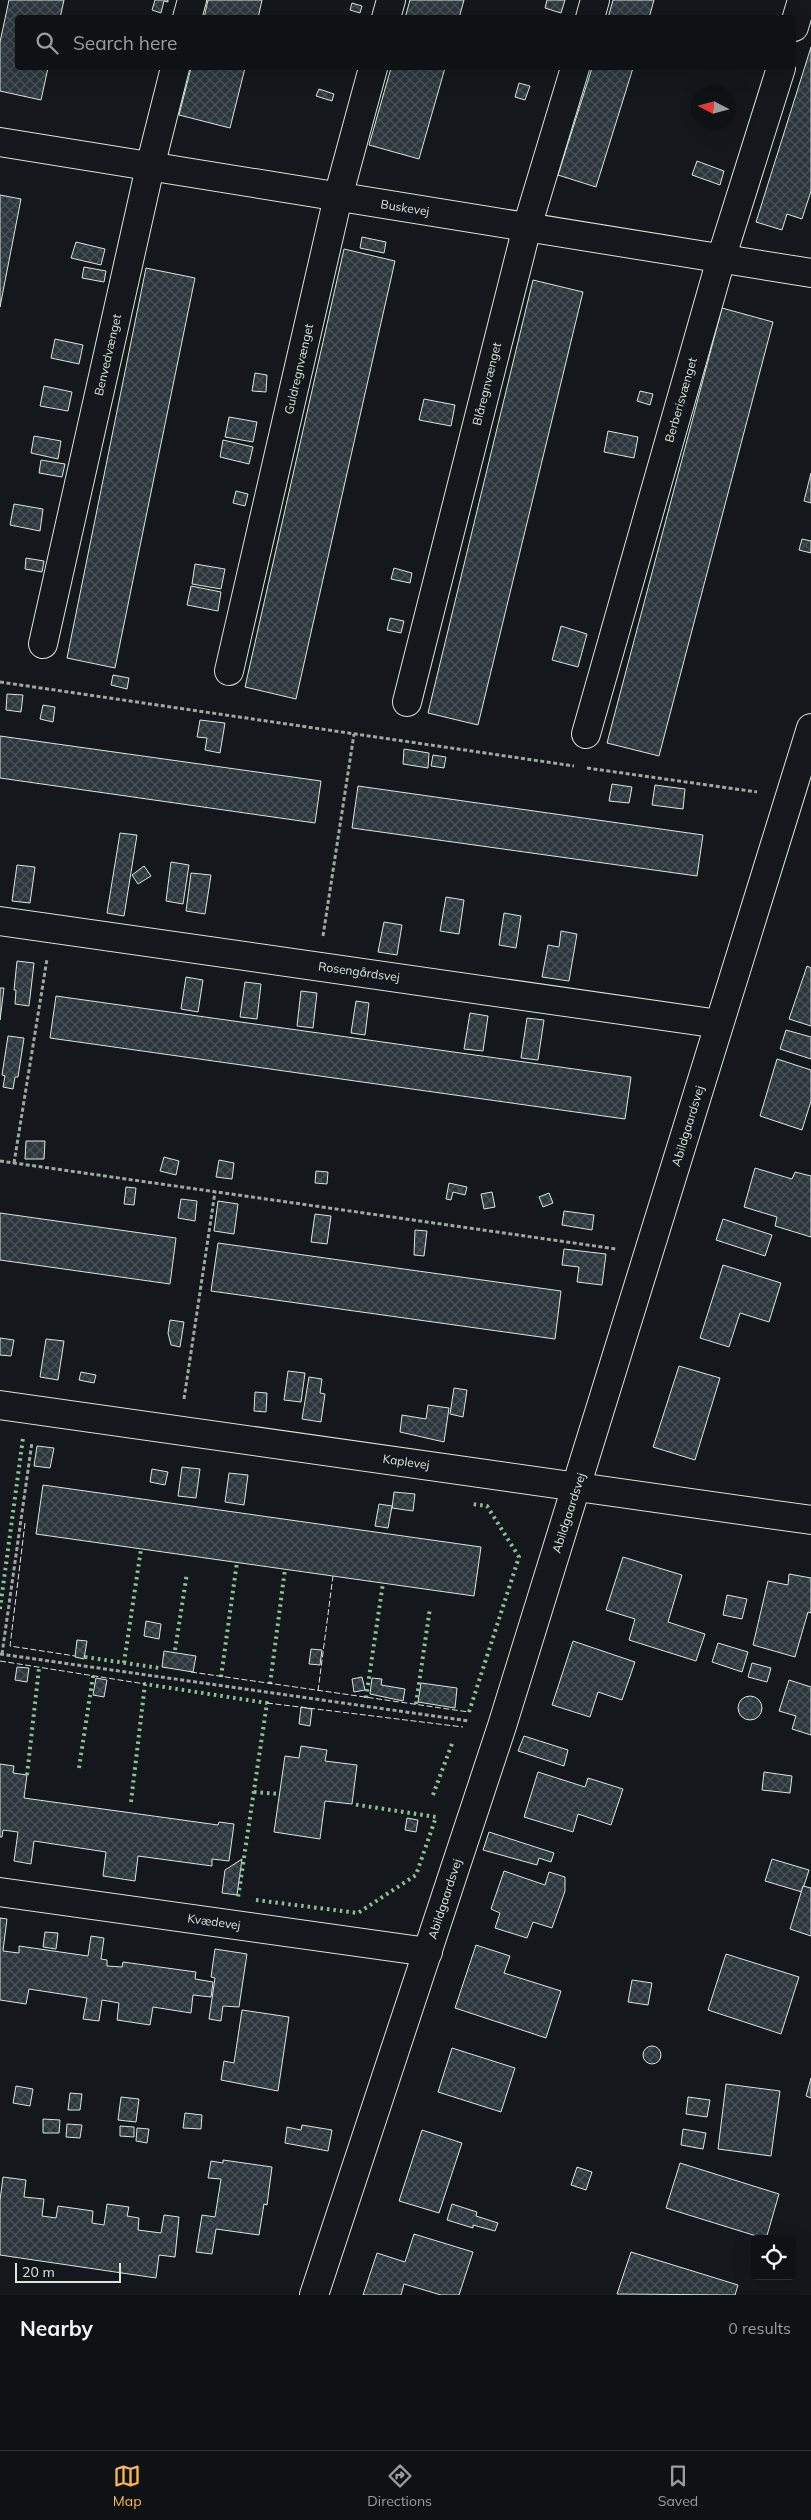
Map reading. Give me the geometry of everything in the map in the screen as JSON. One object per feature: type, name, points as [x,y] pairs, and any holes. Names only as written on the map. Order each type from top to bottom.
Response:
[{"type":"street","points":[[189,15],[192,0]]},
{"type":"street","points":[[387,15],[391,0]]},
{"type":"street","points":[[591,15],[595,0]]},
{"type":"street","points":[[796,20],[802,0]]},
{"type":"street","name":"Benvedvænget","points":[[43,644],[150,167],[174,70]]},
{"type":"street","name":"Guldregnvænget","points":[[228,671],[338,197],[372,70]]},
{"type":"street","name":"Blåregnvænget","points":[[407,702],[527,227],[574,70]]},
{"type":"street","name":"Berberisvænget","points":[[586,734],[721,259],[780,70]]},
{"type":"street","name":"Buskevej","points":[[0,142],[811,273]]},
{"type":"street","name":"Abildgaardsvej","points":[[314,2295],[502,1726],[650,1254],[811,728]]},
{"type":"street","name":"Rosengårdsvej","points":[[0,921],[719,1024]]},
{"type":"street","name":"Kaplevej","points":[[0,1405],[811,1520]]},
{"type":"street","name":"Kvædevej","points":[[0,1892],[428,1952]]},
{"type":"path","points":[[0,682],[790,797]]},
{"type":"path","points":[[318,966],[354,734]]},
{"type":"path","points":[[14,1163],[52,928]]},
{"type":"path","points":[[0,1161],[650,1254]]},
{"type":"path","points":[[179,1430],[215,1192]]},
{"type":"path","points":[[37,1410],[1,1654],[502,1726]]},
{"type":"building","points":[[9,0],[64,0],[61,15],[15,15],[15,70],[48,70],[41,100],[0,91],[0,42]]},
{"type":"building","points":[[155,0],[168,0],[168,2],[164,1],[161,13],[152,10]]},
{"type":"building","points":[[208,0],[262,0],[259,15],[205,15]]},
{"type":"building","points":[[410,0],[464,0],[460,15],[406,15]]},
{"type":"building","points":[[547,0],[565,0],[561,13],[545,8]]},
{"type":"building","points":[[613,0],[654,0],[650,15],[609,15]]},
{"type":"building","points":[[352,3],[362,6],[360,13],[350,10]]},
{"type":"building","points":[[811,47],[811,191],[802,219],[787,214],[782,230],[756,222]]},
{"type":"building","points":[[190,70],[244,70],[230,128],[179,115]]},
{"type":"building","points":[[390,70],[444,70],[419,159],[369,145]]},
{"type":"building","points":[[591,70],[632,70],[596,187],[558,175]]},
{"type":"building","points":[[519,83],[530,86],[525,100],[515,97]]},
{"type":"building","points":[[319,89],[334,94],[332,101],[316,96]]},
{"type":"building","points":[[697,161],[724,171],[720,185],[692,175]]},
{"type":"building","points":[[0,195],[21,199],[0,307]]},
{"type":"building","points":[[362,237],[386,242],[384,253],[360,248]]},
{"type":"building","points":[[76,242],[105,249],[101,265],[71,258]]},
{"type":"building","points":[[344,249],[395,261],[296,699],[245,687]]},
{"type":"building","points":[[84,267],[106,271],[104,282],[82,278]]},
{"type":"building","points":[[146,268],[195,278],[115,668],[67,658]]},
{"type":"building","points":[[533,280],[583,292],[478,725],[428,713]]},
{"type":"building","points":[[722,308],[773,322],[659,756],[607,743]]},
{"type":"building","points":[[55,339],[83,345],[79,364],[51,358]]},
{"type":"building","points":[[255,373],[267,375],[266,392],[252,391]]},
{"type":"building","points":[[44,386],[72,392],[68,411],[40,406]]},
{"type":"building","points":[[640,391],[653,394],[650,405],[637,401]]},
{"type":"building","points":[[424,399],[455,405],[451,426],[419,420]]},
{"type":"building","points":[[229,417],[257,422],[253,442],[225,437]]},
{"type":"building","points":[[608,431],[638,437],[634,458],[604,452]]},
{"type":"building","points":[[34,436],[61,441],[58,459],[31,453]]},
{"type":"building","points":[[223,440],[253,447],[249,464],[220,457]]},
{"type":"building","points":[[41,460],[65,464],[62,477],[39,473]]},
{"type":"building","points":[[811,473],[811,503],[804,501]]},
{"type":"building","points":[[236,491],[248,494],[245,506],[233,503]]},
{"type":"building","points":[[14,504],[43,509],[40,531],[10,525]]},
{"type":"building","points":[[802,539],[811,541],[811,553],[799,550]]},
{"type":"building","points":[[26,558],[44,561],[42,572],[25,569]]},
{"type":"building","points":[[195,564],[225,569],[221,589],[192,584]]},
{"type":"building","points":[[394,568],[412,573],[410,583],[391,579]]},
{"type":"building","points":[[191,586],[221,592],[218,611],[187,605]]},
{"type":"building","points":[[390,618],[404,621],[401,633],[387,630]]},
{"type":"building","points":[[561,626],[587,634],[578,667],[552,660]]},
{"type":"building","points":[[113,675],[129,678],[127,689],[111,685]]},
{"type":"building","points":[[7,694],[23,695],[21,712],[6,710]]},
{"type":"building","points":[[43,705],[55,707],[53,722],[40,719]]},
{"type":"building","points":[[200,720],[225,723],[220,753],[205,750],[207,738],[197,737]]},
{"type":"building","points":[[0,736],[321,781],[315,823],[0,778]]},
{"type":"building","points":[[404,749],[429,753],[428,768],[403,764]]},
{"type":"building","points":[[433,755],[446,757],[444,768],[431,766]]},
{"type":"building","points":[[612,784],[632,787],[629,803],[609,801]]},
{"type":"building","points":[[655,785],[685,789],[683,809],[652,805]]},
{"type":"building","points":[[358,786],[703,835],[697,876],[352,828]]},
{"type":"building","points":[[120,833],[137,835],[124,916],[107,913]]},
{"type":"building","points":[[171,862],[189,865],[183,904],[166,901]]},
{"type":"building","points":[[17,865],[35,867],[30,903],[12,901]]},
{"type":"building","points":[[144,866],[151,876],[138,884],[132,875]]},
{"type":"building","points":[[191,873],[211,875],[205,914],[186,911]]},
{"type":"building","points":[[446,897],[464,900],[459,934],[440,931]]},
{"type":"building","points":[[504,913],[521,916],[516,948],[499,945]]},
{"type":"building","points":[[384,922],[402,925],[397,955],[378,952]]},
{"type":"building","points":[[561,931],[577,934],[569,981],[542,977],[548,945],[559,947]]},
{"type":"building","points":[[17,961],[34,963],[29,1006],[15,1004],[16,990],[14,990]]},
{"type":"building","points":[[807,966],[811,968],[811,1026],[789,1019]]},
{"type":"building","points":[[186,977],[203,980],[198,1012],[181,1009]]},
{"type":"building","points":[[245,982],[261,984],[257,1019],[240,1017]]},
{"type":"building","points":[[0,988],[4,988],[0,1020]]},
{"type":"building","points":[[301,991],[317,993],[313,1028],[297,1026]]},
{"type":"building","points":[[56,996],[631,1077],[625,1119],[50,1038]]},
{"type":"building","points":[[356,1001],[369,1003],[365,1035],[351,1033]]},
{"type":"building","points":[[470,1013],[488,1016],[483,1051],[464,1049]]},
{"type":"building","points":[[527,1018],[544,1020],[538,1060],[521,1058]]},
{"type":"building","points":[[786,1030],[811,1037],[811,1059],[780,1049]]},
{"type":"building","points":[[8,1036],[24,1038],[18,1077],[15,1077],[13,1089],[3,1087],[5,1076],[2,1075]]},
{"type":"building","points":[[777,1059],[811,1070],[811,1101],[802,1130],[760,1116]]},
{"type":"building","points":[[26,1141],[45,1141],[44,1159],[25,1159]]},
{"type":"building","points":[[164,1157],[179,1161],[176,1175],[160,1171]]},
{"type":"building","points":[[219,1160],[234,1163],[232,1179],[216,1177]]},
{"type":"building","points":[[755,1168],[792,1179],[795,1172],[811,1176],[811,1237],[775,1226],[777,1217],[744,1207]]},
{"type":"building","points":[[316,1171],[328,1172],[327,1184],[315,1183]]},
{"type":"building","points":[[449,1183],[467,1187],[465,1195],[453,1192],[451,1200],[446,1199]]},
{"type":"building","points":[[126,1187],[136,1188],[134,1205],[124,1204]]},
{"type":"building","points":[[492,1192],[495,1207],[484,1209],[481,1194]]},
{"type":"building","points":[[549,1193],[553,1203],[543,1207],[539,1197]]},
{"type":"building","points":[[181,1199],[197,1201],[195,1221],[178,1218]]},
{"type":"building","points":[[218,1201],[238,1204],[234,1234],[214,1231]]},
{"type":"building","points":[[564,1211],[594,1215],[592,1230],[562,1225]]},
{"type":"building","points":[[0,1213],[176,1238],[170,1284],[0,1260]]},
{"type":"building","points":[[315,1214],[331,1216],[327,1244],[311,1242]]},
{"type":"building","points":[[723,1219],[772,1235],[765,1256],[716,1240]]},
{"type":"building","points":[[415,1230],[427,1231],[424,1256],[414,1255]]},
{"type":"building","points":[[218,1243],[561,1291],[555,1339],[211,1291]]},
{"type":"building","points":[[564,1249],[606,1254],[602,1285],[577,1282],[579,1267],[562,1265]]},
{"type":"building","points":[[723,1265],[781,1283],[769,1322],[740,1313],[729,1347],[700,1338]]},
{"type":"building","points":[[170,1320],[184,1322],[180,1347],[171,1345],[168,1333]]},
{"type":"building","points":[[0,1338],[14,1340],[11,1356],[0,1355]]},
{"type":"building","points":[[46,1339],[64,1341],[58,1380],[40,1377]]},
{"type":"building","points":[[679,1366],[720,1378],[695,1460],[653,1447]]},
{"type":"building","points":[[288,1371],[305,1373],[301,1402],[284,1400]]},
{"type":"building","points":[[81,1372],[96,1375],[94,1383],[79,1380]]},
{"type":"building","points":[[309,1377],[322,1379],[320,1393],[325,1394],[321,1422],[302,1419]]},
{"type":"building","points":[[454,1388],[467,1390],[463,1417],[450,1414]]},
{"type":"building","points":[[255,1392],[267,1393],[266,1412],[254,1411]]},
{"type":"building","points":[[428,1405],[449,1408],[444,1442],[400,1432],[402,1415],[426,1419]]},
{"type":"building","points":[[37,1446],[54,1448],[50,1468],[34,1466]]},
{"type":"building","points":[[182,1467],[200,1469],[196,1498],[178,1496]]},
{"type":"building","points":[[152,1469],[168,1472],[165,1485],[150,1482]]},
{"type":"building","points":[[229,1473],[248,1475],[244,1505],[225,1502]]},
{"type":"building","points":[[43,1485],[481,1547],[474,1596],[36,1534]]},
{"type":"building","points":[[394,1492],[415,1494],[413,1511],[392,1508]]},
{"type":"building","points":[[379,1504],[392,1506],[388,1528],[375,1526]]},
{"type":"building","points":[[623,1557],[682,1575],[668,1622],[705,1634],[696,1661],[629,1640],[635,1619],[606,1610]]},
{"type":"building","points":[[789,1574],[811,1578],[811,1613],[808,1612],[795,1657],[753,1645],[768,1581],[788,1585]]},
{"type":"building","points":[[727,1595],[747,1599],[742,1619],[723,1615]]},
{"type":"building","points":[[146,1621],[161,1624],[159,1639],[144,1636]]},
{"type":"building","points":[[77,1640],[87,1641],[84,1659],[75,1657]]},
{"type":"building","points":[[573,1641],[635,1662],[622,1700],[598,1692],[590,1717],[552,1705]]},
{"type":"building","points":[[718,1643],[748,1652],[742,1672],[712,1662]]},
{"type":"building","points":[[311,1649],[322,1650],[320,1665],[309,1664]]},
{"type":"building","points":[[164,1651],[196,1656],[193,1672],[162,1667]]},
{"type":"building","points":[[752,1663],[771,1668],[767,1682],[748,1677]]},
{"type":"building","points":[[17,1667],[29,1668],[27,1682],[15,1680]]},
{"type":"building","points":[[362,1677],[365,1690],[354,1692],[352,1679]]},
{"type":"building","points":[[96,1678],[107,1680],[104,1697],[93,1695]]},
{"type":"building","points":[[372,1678],[382,1679],[381,1685],[405,1689],[403,1701],[370,1694]]},
{"type":"building","points":[[789,1680],[811,1687],[811,1735],[792,1729],[796,1716],[779,1711]]},
{"type":"building","points":[[421,1683],[457,1688],[455,1708],[418,1702]]},
{"type":"building","points":[[750,1696],[758,1700],[762,1708],[758,1716],[750,1720],[742,1716],[738,1708],[742,1700]]},
{"type":"building","points":[[301,1707],[312,1709],[310,1726],[299,1724]]},
{"type":"building","points":[[524,1736],[568,1750],[564,1766],[518,1751]]},
{"type":"building","points":[[301,1746],[327,1750],[325,1761],[357,1765],[352,1804],[325,1801],[320,1839],[274,1832],[285,1756],[299,1758]]},
{"type":"building","points":[[0,1764],[14,1766],[13,1773],[27,1775],[24,1798],[218,1825],[219,1822],[234,1824],[229,1861],[212,1859],[212,1866],[138,1856],[135,1881],[103,1876],[106,1852],[34,1841],[31,1864],[14,1861],[18,1832],[3,1830],[2,1837],[0,1837]]},
{"type":"building","points":[[538,1772],[585,1787],[588,1778],[623,1789],[611,1825],[578,1814],[573,1832],[524,1817]]},
{"type":"building","points":[[764,1772],[792,1776],[790,1793],[762,1790]]},
{"type":"building","points":[[407,1818],[418,1820],[416,1832],[405,1830]]},
{"type":"building","points":[[489,1832],[554,1853],[551,1862],[539,1858],[537,1865],[483,1850]]},
{"type":"building","points":[[242,1859],[237,1895],[222,1893],[225,1870]]},
{"type":"building","points":[[772,1859],[809,1870],[802,1892],[765,1881]]},
{"type":"building","points":[[504,1871],[545,1885],[549,1872],[565,1877],[565,1891],[552,1928],[533,1922],[527,1938],[495,1928],[500,1913],[491,1909]]},
{"type":"building","points":[[803,1886],[811,1888],[811,1936],[790,1929]]},
{"type":"building","points":[[0,1918],[7,1919],[3,1951],[19,1953],[19,1946],[88,1956],[91,1936],[104,1938],[101,1959],[107,1960],[107,1966],[122,1967],[123,1962],[196,1972],[195,1979],[213,1982],[211,1997],[193,1995],[191,2013],[153,2007],[150,2025],[117,2020],[119,2003],[102,2000],[99,2021],[83,2019],[87,1998],[29,1989],[26,2004],[0,2000]]},
{"type":"building","points":[[45,1932],[58,1933],[56,1949],[43,1947]]},
{"type":"building","points":[[476,1945],[510,1956],[504,1973],[561,1991],[546,2038],[455,2008]]},
{"type":"building","points":[[215,1949],[247,1954],[239,2007],[223,2006],[221,2021],[209,2019],[215,1978],[211,1977]]},
{"type":"building","points":[[726,1954],[799,1977],[781,2034],[708,2010]]},
{"type":"building","points":[[632,1980],[652,1983],[648,2005],[628,2002]]},
{"type":"building","points":[[242,2010],[289,2017],[278,2091],[221,2080],[224,2061],[234,2063]]},
{"type":"building","points":[[652,2046],[658,2049],[661,2055],[658,2061],[652,2064],[646,2061],[643,2055],[646,2049]]},
{"type":"building","points":[[452,2048],[515,2068],[501,2112],[438,2092]]},
{"type":"building","points":[[811,2078],[811,2098],[806,2096]]},
{"type":"building","points":[[726,2084],[780,2091],[771,2156],[718,2149]]},
{"type":"building","points":[[16,2086],[33,2089],[30,2106],[13,2103]]},
{"type":"building","points":[[70,2093],[82,2094],[80,2110],[68,2110]]},
{"type":"building","points":[[121,2097],[139,2099],[136,2122],[118,2120]]},
{"type":"building","points":[[688,2097],[710,2100],[707,2117],[686,2114]]},
{"type":"building","points":[[185,2113],[202,2115],[201,2129],[183,2128]]},
{"type":"building","points":[[43,2119],[60,2120],[59,2133],[43,2133]]},
{"type":"building","points":[[67,2124],[82,2125],[80,2138],[66,2137]]},
{"type":"building","points":[[302,2125],[332,2130],[328,2151],[285,2143],[287,2127],[301,2130]]},
{"type":"building","points":[[120,2126],[134,2127],[134,2137],[120,2136]]},
{"type":"building","points":[[137,2128],[149,2129],[147,2143],[136,2141]]},
{"type":"building","points":[[683,2129],[706,2133],[703,2149],[681,2145]]},
{"type":"building","points":[[422,2130],[462,2143],[439,2213],[399,2201]]},
{"type":"building","points":[[223,2160],[272,2167],[267,2205],[264,2204],[259,2235],[216,2229],[212,2254],[196,2252],[202,2215],[215,2217],[221,2179],[208,2178],[211,2161],[223,2163]]},
{"type":"building","points":[[680,2163],[779,2194],[767,2235],[753,2235],[666,2208]]},
{"type":"building","points":[[577,2167],[592,2172],[586,2190],[571,2185]]},
{"type":"building","points":[[3,2177],[26,2180],[24,2197],[44,2199],[42,2216],[56,2218],[58,2206],[93,2211],[92,2223],[104,2225],[107,2204],[129,2207],[127,2216],[139,2218],[138,2230],[161,2233],[164,2215],[179,2217],[175,2257],[159,2255],[156,2278],[0,2255],[0,2200]]},
{"type":"building","points":[[452,2204],[477,2212],[476,2216],[498,2223],[495,2231],[473,2225],[473,2228],[447,2220]]},
{"type":"building","points":[[414,2234],[473,2252],[459,2295],[441,2295],[404,2284],[401,2295],[363,2295],[377,2253],[405,2262]]},
{"type":"building","points":[[631,2252],[738,2285],[735,2295],[617,2294]]},
{"type":"hedge","points":[[0,1609],[23,1438]]},
{"type":"hedge","points":[[469,1712],[519,1557],[487,1506],[472,1504]]},
{"type":"hedge","points":[[124,1663],[141,1549]]},
{"type":"hedge","points":[[221,1677],[237,1562]]},
{"type":"hedge","points":[[270,1684],[285,1569]]},
{"type":"hedge","points":[[175,1650],[187,1573]]},
{"type":"hedge","points":[[366,1698],[383,1583]]},
{"type":"hedge","points":[[416,1704],[430,1608]]},
{"type":"hedge","points":[[85,1657],[159,1668]]},
{"type":"hedge","points":[[27,1775],[39,1668]]},
{"type":"hedge","points":[[79,1768],[93,1676]]},
{"type":"hedge","points":[[131,1802],[145,1684],[267,1703],[238,1898]]},
{"type":"hedge","points":[[433,1795],[453,1741]]},
{"type":"hedge","points":[[254,1792],[279,1794]]},
{"type":"hedge","points":[[256,1900],[358,1913],[416,1875],[436,1817],[352,1804]]},
{"type":"fence","points":[[25,1523],[10,1646],[75,1656]]},
{"type":"fence","points":[[318,1691],[333,1576]]},
{"type":"fence","points":[[0,1661],[145,1684]]},
{"type":"fence","points":[[191,1672],[469,1712]]},
{"type":"fence","points":[[267,1703],[463,1727]]}]
